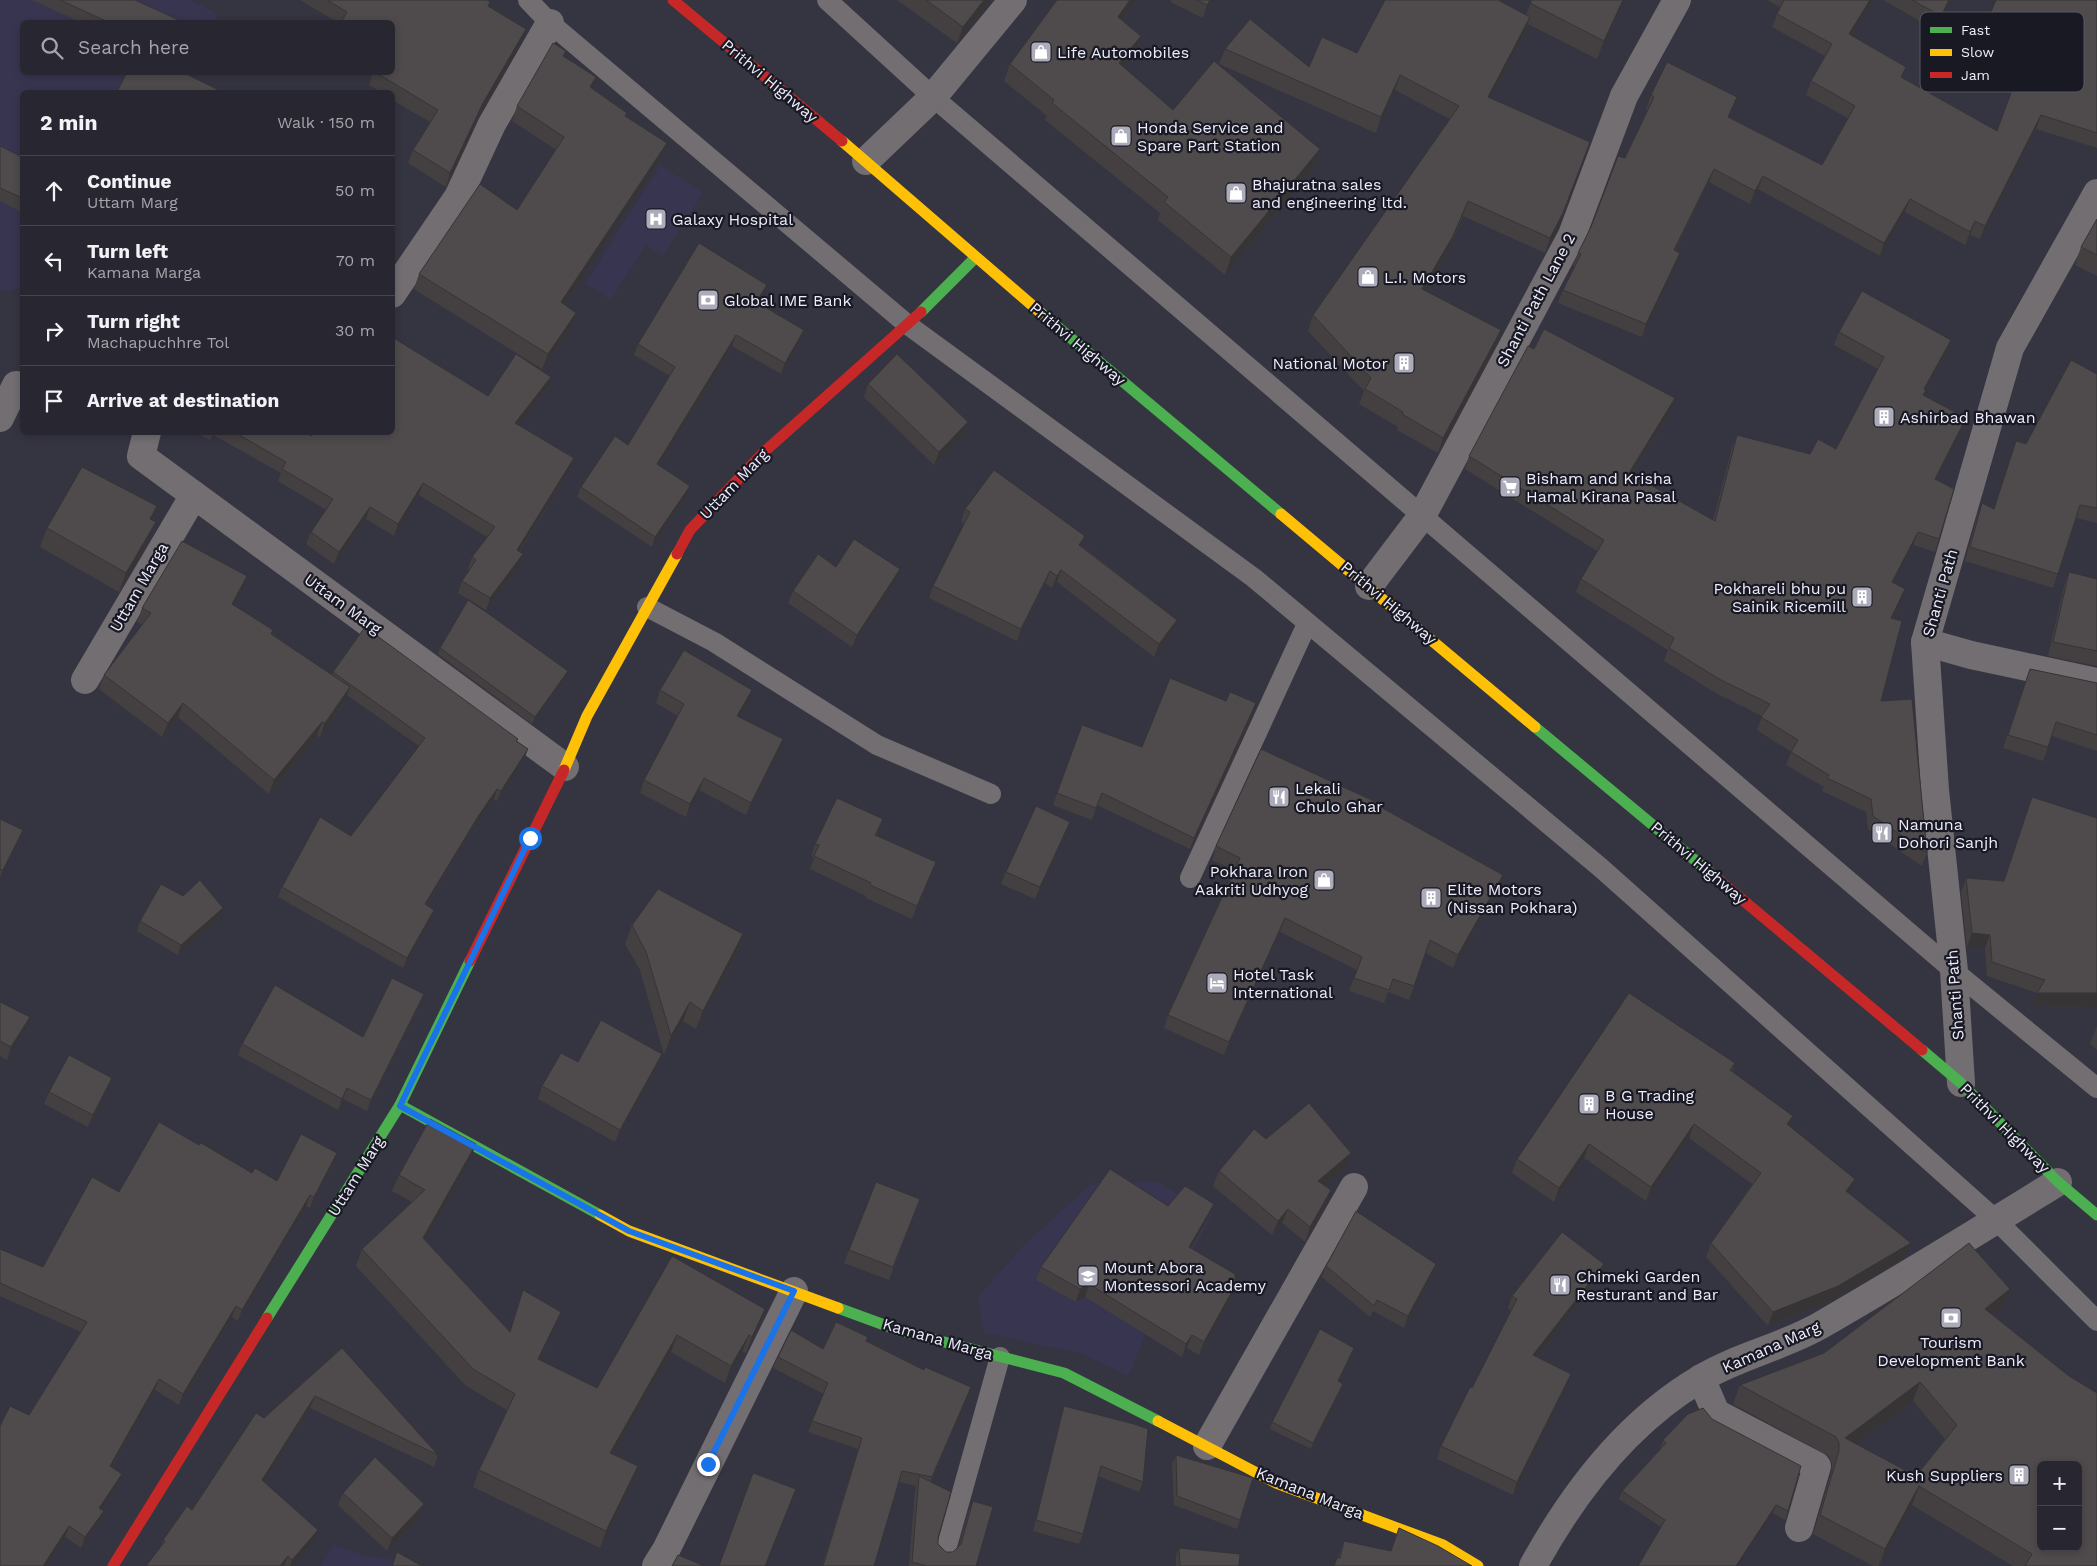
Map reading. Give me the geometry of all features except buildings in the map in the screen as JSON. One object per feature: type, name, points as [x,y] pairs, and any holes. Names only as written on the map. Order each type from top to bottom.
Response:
[{"type":"main road","name":"Prithvi Highway","points":[[672,0],[866,161],[975,258],[1961,1083],[2058,1182],[2097,1216]]},
{"type":"main road","name":"Uttam Marg","points":[[113,1566],[400,1106],[587,716],[690,530],[764,452],[908,325],[975,258]]},
{"type":"main road","name":"Kamana Marga","points":[[400,1106],[629,1231],[898,1330],[1064,1373],[1276,1483],[1443,1545],[1478,1566]]},
{"type":"street","points":[[866,161],[933,97],[1013,0]]},
{"type":"street","name":"Shanti Path Lane 2","points":[[1368,586],[1422,516],[1572,235],[1624,96],[1677,0]]},
{"type":"street","points":[[395,290],[458,197],[492,124],[550,23]]},
{"type":"street","name":"Shanti Path","points":[[1961,1083],[1954,971],[1934,790],[1925,642],[2010,348],[2097,193]]},
{"type":"street","points":[[0,418],[13,389]]},
{"type":"street","name":"Uttam Marg","points":[[145,435],[141,456],[564,767]]},
{"type":"street","name":"Uttam Marga","points":[[85,680],[194,495]]},
{"type":"street","points":[[1925,642],[1971,655],[2097,682]]},
{"type":"street","name":"Kamana Marg","points":[[1533,1566],[1596,1468],[1660,1406],[1701,1378],[1819,1327],[2058,1182]]},
{"type":"street","points":[[1207,1446],[1354,1187]]},
{"type":"street","points":[[656,1566],[794,1291]]},
{"type":"street","points":[[1701,1378],[1716,1413],[1818,1466],[1799,1528]]},
{"type":"lane","points":[[528,0],[550,23],[908,325],[1254,578],[1601,868],[1996,1220],[2097,1321]]},
{"type":"lane","points":[[827,0],[933,97],[1422,516],[1954,971],[2097,1088]]},
{"type":"lane","points":[[647,607],[714,642],[877,745],[991,794]]},
{"type":"lane","points":[[1190,878],[1307,624]]},
{"type":"lane","points":[[945,1552],[1000,1357]]},
{"type":"shaded area","points":[[0,0],[190,0],[218,14],[215,20],[20,20],[20,75],[183,75],[169,90],[20,90],[20,288],[7,291],[0,289]]},
{"type":"shaded area","name":"Galaxy Hospital","points":[[660,165],[703,193],[663,256],[646,245],[611,300],[585,284]]},
{"type":"shaded area","name":"Mount Abora Montessori Academy","points":[[1156,1181],[1213,1215],[1146,1333],[1129,1376],[1080,1353],[984,1333],[978,1297],[1023,1246],[1092,1183]]},
{"type":"shaded area","points":[[334,1545],[367,1556],[402,1561],[411,1566],[321,1566]]},
{"type":"traffic: fast","points":[[921,312],[975,258]]},
{"type":"traffic: fast","points":[[1041,313],[1281,514]]},
{"type":"traffic: fast","points":[[1535,727],[1720,881]]},
{"type":"traffic: fast","points":[[267,1318],[400,1105],[470,961]]},
{"type":"traffic: fast","points":[[1922,1050],[1961,1083],[2058,1182],[2097,1215]]},
{"type":"traffic: fast","points":[[400,1105],[600,1215]]},
{"type":"traffic: fast","points":[[838,1308],[898,1330],[1064,1373],[1158,1421]]},
{"type":"traffic: slow","points":[[842,141],[1041,313]]},
{"type":"traffic: slow","points":[[1281,514],[1535,727]]},
{"type":"traffic: slow","points":[[564,770],[587,716],[677,554]]},
{"type":"traffic: slow","points":[[600,1215],[629,1231],[838,1308]]},
{"type":"traffic: slow","points":[[1158,1421],[1276,1483],[1443,1545],[1478,1566]]},
{"type":"traffic: jam","points":[[673,0],[842,141]]},
{"type":"traffic: jam","points":[[677,554],[690,530],[764,452],[921,312]]},
{"type":"traffic: jam","points":[[470,961],[564,770]]},
{"type":"traffic: jam","points":[[1720,881],[1922,1050]]},
{"type":"traffic: jam","points":[[113,1566],[267,1318]]},
{"type":"place","name":"Life Automobiles","points":[[1041,52]]},
{"type":"place","name":"Honda Service and Spare Part Station","points":[[1121,136]]},
{"type":"place","name":"Bhajuratna sales and engineering ltd.","points":[[1236,193]]},
{"type":"place","name":"Galaxy Hospital","points":[[656,219]]},
{"type":"place","name":"L.I. Motors","points":[[1368,277]]},
{"type":"place","name":"Global IME Bank","points":[[708,300]]},
{"type":"place","name":"National Motor","points":[[1404,363]]},
{"type":"place","name":"Ashirbad Bhawan","points":[[1884,417]]},
{"type":"place","name":"Bisham and Krisha Hamal Kirana Pasal","points":[[1510,487]]},
{"type":"place","name":"Pokhareli bhu pu Sainik Ricemill","points":[[1862,597]]},
{"type":"place","name":"Lekali Chulo Ghar","points":[[1279,797]]},
{"type":"place","name":"Namuna Dohori Sanjh","points":[[1882,833]]},
{"type":"place","name":"Pokhara Iron Aakriti Udhyog","points":[[1324,880]]},
{"type":"place","name":"Elite Motors (Nissan Pokhara)","points":[[1431,898]]},
{"type":"place","name":"Hotel Task International","points":[[1217,983]]},
{"type":"place","name":"B G Trading House","points":[[1589,1104]]},
{"type":"place","name":"Mount Abora Montessori Academy","points":[[1088,1276]]},
{"type":"place","name":"Chimeki Garden Resturant and Bar","points":[[1560,1285]]},
{"type":"place","name":"Tourism Development Bank","points":[[1951,1318]]},
{"type":"place","name":"Kush Suppliers","points":[[2019,1475]]},
{"type":"route","points":[[530,838],[400,1106],[629,1231],[794,1291],[708,1464]]}]
